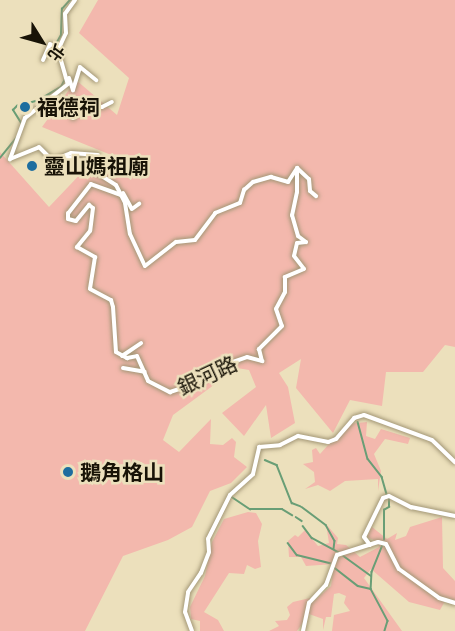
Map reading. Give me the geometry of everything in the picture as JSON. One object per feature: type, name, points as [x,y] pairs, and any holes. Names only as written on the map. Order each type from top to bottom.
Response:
[{"type":"street","points":[[58,48],[66,33],[65,14],[75,0]]},
{"type":"street","points":[[43,60],[50,44],[58,48],[73,90],[80,67],[96,80]]},
{"type":"street","points":[[69,77],[66,87],[25,118],[10,159],[39,147],[55,159],[72,157],[121,192],[132,209],[139,204]]},
{"type":"street","points":[[44,104],[48,108],[75,102],[74,118],[84,106],[102,107],[112,102]]},
{"type":"street","points":[[55,159],[72,153],[98,155]]},
{"type":"street","points":[[121,192],[130,234],[145,266],[176,242],[195,240],[215,213],[240,203],[244,190],[253,182],[271,177],[288,182],[297,168],[309,179],[310,191],[316,196]]},
{"type":"street","name":"銀河路","points":[[122,356],[137,356],[148,381],[156,386],[177,392],[226,364],[247,357],[262,361],[259,349],[282,326],[276,309],[285,292],[285,277],[304,269],[294,256],[297,243],[306,242],[298,236],[292,215],[297,192],[297,168]]},
{"type":"street","points":[[121,192],[91,184],[68,213],[68,219],[76,221],[89,205],[93,208],[90,231],[77,247],[95,257],[90,289],[111,300],[116,352],[122,356],[141,343]]},
{"type":"street","points":[[123,368],[146,372]]},
{"type":"street","points":[[192,631],[185,612],[188,592],[207,561],[208,539],[230,495],[248,479],[254,468],[259,447],[279,445],[298,436],[328,442],[336,439],[354,418],[364,416],[432,440],[455,462]]},
{"type":"street","points":[[370,545],[364,537],[383,498],[389,496],[411,507],[455,516]]},
{"type":"street","points":[[303,631],[309,603],[326,585],[337,555],[370,545],[386,544],[394,565],[439,598],[455,603]]},
{"type":"shaded area","points":[[98,0],[455,0],[455,347],[445,345],[423,372],[386,372],[382,406],[350,400],[333,433],[296,388],[301,359],[279,373],[288,387],[295,423],[271,438],[266,405],[244,436],[222,413],[256,387],[249,370],[237,368],[173,415],[163,440],[179,452],[211,419],[210,444],[223,445],[232,438],[236,442],[234,457],[247,467],[231,483],[210,491],[192,527],[168,540],[123,556],[85,631],[0,631],[0,152],[49,207],[88,166],[121,159],[42,127],[76,80],[117,115],[129,78],[79,33]]},
{"type":"shaded area","points":[[367,422],[366,436],[375,439],[381,429],[410,438],[408,444],[385,439],[374,454],[381,471],[378,491],[378,479],[345,481],[330,491],[318,485],[305,489],[315,482],[314,472],[303,464],[313,462],[312,450],[316,448],[320,454],[347,424]]},
{"type":"shaded area","points":[[248,512],[256,513],[262,524],[258,541],[261,567],[255,569],[247,565],[244,574],[229,573],[204,612],[218,620],[224,631],[200,631],[200,621],[191,619],[190,607],[205,576],[212,542],[224,519]]},
{"type":"shaded area","points":[[442,517],[443,568],[455,581],[455,601],[445,601],[440,610],[409,602],[371,569],[364,578],[402,631],[332,631],[334,615],[350,611],[344,603],[346,596],[339,593],[334,594],[331,617],[326,617],[323,630],[323,619],[309,614],[297,631],[269,631],[279,626],[275,621],[287,620],[290,615],[287,607],[293,602],[310,598],[314,601],[331,586],[334,564],[306,566],[301,557],[289,557],[288,541],[295,535],[298,537],[305,530],[318,546],[329,543],[326,524],[338,538],[337,544],[346,545],[360,557],[379,547],[378,542],[367,537],[372,527],[387,539],[397,533],[395,540],[406,536],[410,527]]},
{"type":"waterway","points":[[56,44],[61,35],[62,9],[70,0]]},
{"type":"waterway","points":[[54,49],[58,58]]},
{"type":"waterway","points":[[21,123],[13,110],[17,106],[39,100],[61,87],[65,79]]},
{"type":"waterway","points":[[0,158],[16,138]]},
{"type":"waterway","points":[[358,422],[368,459],[382,477],[387,494]]},
{"type":"waterway","points":[[265,460],[277,465],[292,503],[300,506]]},
{"type":"waterway","points":[[232,497],[250,509],[282,509],[292,515]]},
{"type":"waterway","points":[[384,540],[384,510],[389,507],[389,499]]},
{"type":"waterway","points":[[302,507],[326,525],[335,541],[334,549]]},
{"type":"waterway","points":[[296,517],[302,521]]},
{"type":"waterway","points":[[303,526],[312,538],[338,552]]},
{"type":"waterway","points":[[288,543],[297,555],[330,563]]},
{"type":"waterway","points":[[383,545],[372,572],[371,589],[388,621],[385,631]]},
{"type":"waterway","points":[[341,554],[371,576]]},
{"type":"waterway","points":[[335,568],[358,586],[371,589]]},
{"type":"place","name":"福德祠","points":[[25,107]]},
{"type":"place","name":"靈山媽祖廟","points":[[32,166]]},
{"type":"place","name":"鵝角格山","points":[[68,472]]}]
